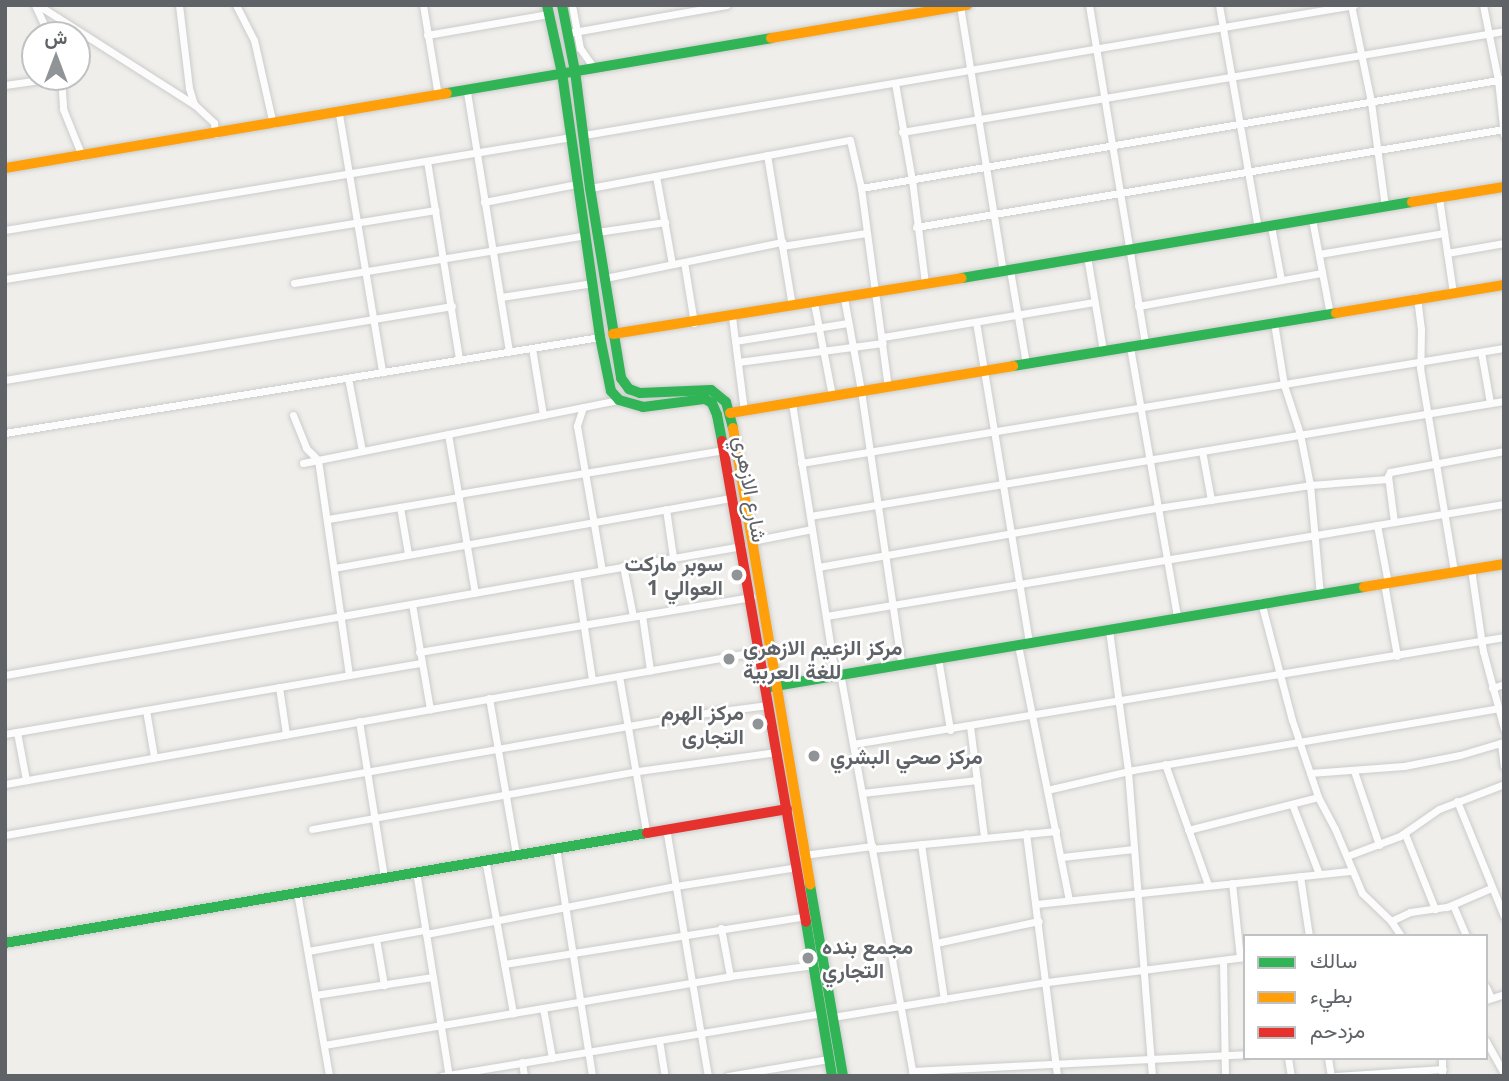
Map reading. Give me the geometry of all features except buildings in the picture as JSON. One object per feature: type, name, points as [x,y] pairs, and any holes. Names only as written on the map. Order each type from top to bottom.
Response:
[{"type":"street","points":[[37,5],[195,105],[214,123],[215,134]]},
{"type":"street","points":[[179,5],[189,88],[195,105]]},
{"type":"street","points":[[236,5],[254,40],[273,124]]},
{"type":"street","points":[[423,5],[438,97]]},
{"type":"street","name":"شارع الازهري","points":[[562,5],[571,32],[590,188],[621,379],[629,389],[654,394],[711,390],[726,402],[730,413],[752,541],[771,686],[803,855],[828,1015],[832,1076]]},
{"type":"street","points":[[572,5],[571,32],[581,52],[594,68]]},
{"type":"street","points":[[571,32],[727,5]]},
{"type":"street","points":[[1089,5],[1094,49],[1114,145],[1119,193],[1145,344]]},
{"type":"street","points":[[1219,5],[1242,124],[1258,228]]},
{"type":"street","points":[[584,135],[1352,5],[1371,102],[1385,207]]},
{"type":"street","points":[[1483,5],[1501,79],[1504,135]]},
{"type":"street","points":[[5,168],[339,114],[562,73],[963,6],[968,70],[988,168],[992,214],[1018,315],[1026,364]]},
{"type":"street","points":[[303,463],[619,400],[608,384],[562,73],[548,10],[427,36]]},
{"type":"street","points":[[902,132],[1504,31]]},
{"type":"street","points":[[861,188],[1501,79]]},
{"type":"street","points":[[895,83],[912,180],[925,284]]},
{"type":"street","points":[[62,91],[63,110],[82,156]]},
{"type":"street","points":[[467,92],[509,351]]},
{"type":"street","points":[[339,114],[382,372]]},
{"type":"street","points":[[916,227],[1503,129]]},
{"type":"street","points":[[5,230],[571,137]]},
{"type":"street","points":[[590,188],[850,140],[861,188],[888,387]]},
{"type":"street","points":[[767,155],[793,306]]},
{"type":"street","points":[[427,161],[459,359]]},
{"type":"street","points":[[656,176],[672,264]]},
{"type":"street","points":[[484,202],[577,184]]},
{"type":"street","points":[[613,334],[732,317],[1504,187]]},
{"type":"street","points":[[1439,198],[1453,293]]},
{"type":"street","points":[[5,279],[436,210]]},
{"type":"street","points":[[1312,219],[1330,314]]},
{"type":"street","points":[[597,232],[665,222]]},
{"type":"street","points":[[1271,226],[1281,281]]},
{"type":"street","points":[[604,278],[782,244],[866,233]]},
{"type":"street","points":[[1319,254],[1444,233]]},
{"type":"street","points":[[294,283],[586,235]]},
{"type":"street","points":[[1447,253],[1504,243]]},
{"type":"street","points":[[1087,256],[1103,351]]},
{"type":"street","points":[[684,262],[694,323]]},
{"type":"street","points":[[1138,306],[1322,273]]},
{"type":"street","points":[[501,298],[593,282]]},
{"type":"street","points":[[730,413],[1504,285]]},
{"type":"street","points":[[844,298],[861,391],[901,663]]},
{"type":"street","points":[[1417,298],[1422,362],[1420,369],[1454,572]]},
{"type":"street","points":[[738,362],[853,346],[1094,302]]},
{"type":"street","points":[[814,303],[832,396]]},
{"type":"street","points":[[5,380],[452,306]]},
{"type":"street","points":[[732,317],[744,411]]},
{"type":"street","points":[[976,322],[1030,643]]},
{"type":"street","points":[[735,341],[848,323]]},
{"type":"street","points":[[1274,323],[1284,385],[1300,434],[1310,485],[1321,594]]},
{"type":"street","points":[[5,433],[600,337]]},
{"type":"street","points":[[1130,347],[1177,617]]},
{"type":"street","points":[[532,348],[543,415]]},
{"type":"street","points":[[802,463],[1504,348]]},
{"type":"street","points":[[1481,352],[1490,403]]},
{"type":"street","points":[[348,378],[362,451]]},
{"type":"street","name":"شارع الازهري","points":[[619,400],[643,407],[699,399],[709,401],[717,415],[760,651],[771,686],[768,705],[814,965],[843,1076]]},
{"type":"street","points":[[810,516],[1504,401]]},
{"type":"street","points":[[792,403],[826,616],[853,744],[912,1073],[1243,1054]]},
{"type":"street","points":[[583,407],[577,426],[602,570]]},
{"type":"street","points":[[293,415],[306,448],[318,460],[349,675]]},
{"type":"street","points":[[448,434],[475,593]]},
{"type":"street","points":[[328,519],[724,450]]},
{"type":"street","points":[[1202,451],[1211,500]]},
{"type":"street","points":[[1394,522],[1388,479],[1390,472],[1504,451]]},
{"type":"street","points":[[818,567],[886,553],[1157,508],[1310,485],[1388,479]]},
{"type":"street","points":[[334,568],[733,498]]},
{"type":"street","points":[[826,616],[1504,504]]},
{"type":"street","points":[[400,507],[408,554]]},
{"type":"street","points":[[666,509],[673,557]]},
{"type":"street","points":[[1377,525],[1397,656]]},
{"type":"street","points":[[752,541],[812,529]]},
{"type":"street","points":[[5,675],[742,546]]},
{"type":"street","points":[[771,686],[1504,564]]},
{"type":"street","points":[[623,566],[633,617]]},
{"type":"street","points":[[1471,569],[1481,641],[1504,729]]},
{"type":"street","points":[[576,575],[592,680]]},
{"type":"street","points":[[419,652],[751,597]]},
{"type":"street","points":[[1261,603],[1299,741],[1318,797],[1366,899],[1391,921],[1399,934]]},
{"type":"street","points":[[412,604],[429,709]]},
{"type":"street","points":[[642,615],[650,670]]},
{"type":"street","points":[[1109,630],[1128,771],[1152,1076]]},
{"type":"street","points":[[853,744],[1120,703],[1504,638]]},
{"type":"street","points":[[1017,645],[1069,900]]},
{"type":"street","points":[[5,784],[760,651]]},
{"type":"street","points":[[938,658],[950,730]]},
{"type":"street","points":[[5,734],[421,663]]},
{"type":"street","points":[[619,676],[638,771],[646,831]]},
{"type":"street","points":[[1492,688],[1504,684]]},
{"type":"street","points":[[279,687],[286,734]]},
{"type":"street","points":[[489,698],[516,854]]},
{"type":"street","points":[[5,835],[629,726],[768,705]]},
{"type":"street","points":[[1047,790],[1165,764],[1498,708]]},
{"type":"street","points":[[146,710],[154,757]]},
{"type":"street","points":[[359,721],[384,877]]},
{"type":"street","points":[[970,726],[984,837]]},
{"type":"street","points":[[17,732],[26,780]]},
{"type":"street","points":[[1310,773],[1354,771],[1439,760],[1503,743],[1504,766]]},
{"type":"street","points":[[313,830],[507,797],[638,771],[777,752]]},
{"type":"street","points":[[1165,764],[1208,885]]},
{"type":"street","points":[[1354,771],[1379,845]]},
{"type":"street","points":[[862,793],[976,780]]},
{"type":"street","points":[[1347,856],[1405,834],[1430,814],[1504,784]]},
{"type":"street","points":[[1188,830],[1318,797]]},
{"type":"street","points":[[1457,801],[1504,916]]},
{"type":"street","points":[[1292,804],[1319,874]]},
{"type":"street","points":[[5,943],[787,808]]},
{"type":"street","points":[[666,828],[708,1076]]},
{"type":"street","points":[[803,855],[1056,831]]},
{"type":"street","points":[[1026,833],[1057,1076]]},
{"type":"street","points":[[1405,834],[1435,909]]},
{"type":"street","points":[[921,844],[944,999]]},
{"type":"street","points":[[556,848],[592,1076]]},
{"type":"street","points":[[1062,857],[1134,849]]},
{"type":"street","points":[[485,859],[513,1013]]},
{"type":"street","points":[[308,951],[797,867]]},
{"type":"street","points":[[1036,904],[1352,871]]},
{"type":"street","points":[[415,872],[447,1075],[701,1033],[901,1007],[1047,982],[1242,957],[1232,883]]},
{"type":"street","points":[[1300,876],[1309,934]]},
{"type":"street","points":[[1391,921],[1410,912],[1453,905],[1491,888]]},
{"type":"street","points":[[298,892],[329,1076]]},
{"type":"street","points":[[1453,905],[1465,934]]},
{"type":"street","points":[[504,964],[806,916]]},
{"type":"street","points":[[936,943],[1039,921]]},
{"type":"street","points":[[721,928],[730,976]]},
{"type":"street","points":[[376,939],[384,985]]},
{"type":"street","points":[[1223,960],[1225,1076]]},
{"type":"street","points":[[324,1045],[692,982],[814,965]]},
{"type":"street","points":[[315,995],[433,977]]},
{"type":"street","points":[[1489,999],[1504,994]]},
{"type":"street","points":[[543,1008],[552,1058]]},
{"type":"street","points":[[659,1040],[664,1076]]},
{"type":"street","points":[[1488,1045],[1504,1073]]},
{"type":"street","points":[[728,1076],[829,1059]]},
{"type":"street","points":[[522,1062],[524,1076]]},
{"type":"street","points":[[1333,1076],[1443,1072]]},
{"type":"traffic: fast","points":[[547,5],[562,73],[600,337],[611,391],[619,400],[643,407],[705,399],[712,403],[717,415],[722,441]]},
{"type":"traffic: fast","points":[[562,5],[575,71],[590,188],[621,378],[629,389],[640,393],[711,390],[726,402],[733,428]]},
{"type":"traffic: fast","points":[[447,93],[771,38]]},
{"type":"traffic: fast","points":[[962,278],[1412,202]]},
{"type":"traffic: fast","points":[[1013,366],[1336,313]]},
{"type":"traffic: fast","points":[[769,687],[1364,587]]},
{"type":"traffic: fast","points":[[5,943],[647,833]]},
{"type":"traffic: fast","points":[[810,885],[843,1076]]},
{"type":"traffic: fast","points":[[806,922],[832,1076]]},
{"type":"traffic: slow","points":[[771,38],[967,5]]},
{"type":"traffic: slow","points":[[5,168],[447,93]]},
{"type":"traffic: slow","points":[[1412,202],[1504,187]]},
{"type":"traffic: slow","points":[[613,334],[962,278]]},
{"type":"traffic: slow","points":[[1336,313],[1504,285]]},
{"type":"traffic: slow","points":[[730,413],[1013,366]]},
{"type":"traffic: slow","points":[[733,428],[810,885]]},
{"type":"traffic: slow","points":[[1364,587],[1504,564]]},
{"type":"traffic: jam","points":[[722,441],[806,922]]},
{"type":"traffic: jam","points":[[647,833],[787,809]]},
{"type":"place","name":"سوبر ماركت العوالي 1","points":[[737,575]]},
{"type":"place","name":"مركز الزعيم الازهري للغة العربية","points":[[729,659]]},
{"type":"place","name":"مركز الهرم التجارى","points":[[758,724]]},
{"type":"place","name":"مركز صحي البشري","points":[[814,756]]},
{"type":"place","name":"مجمع بنده التجاري","points":[[808,958]]}]
